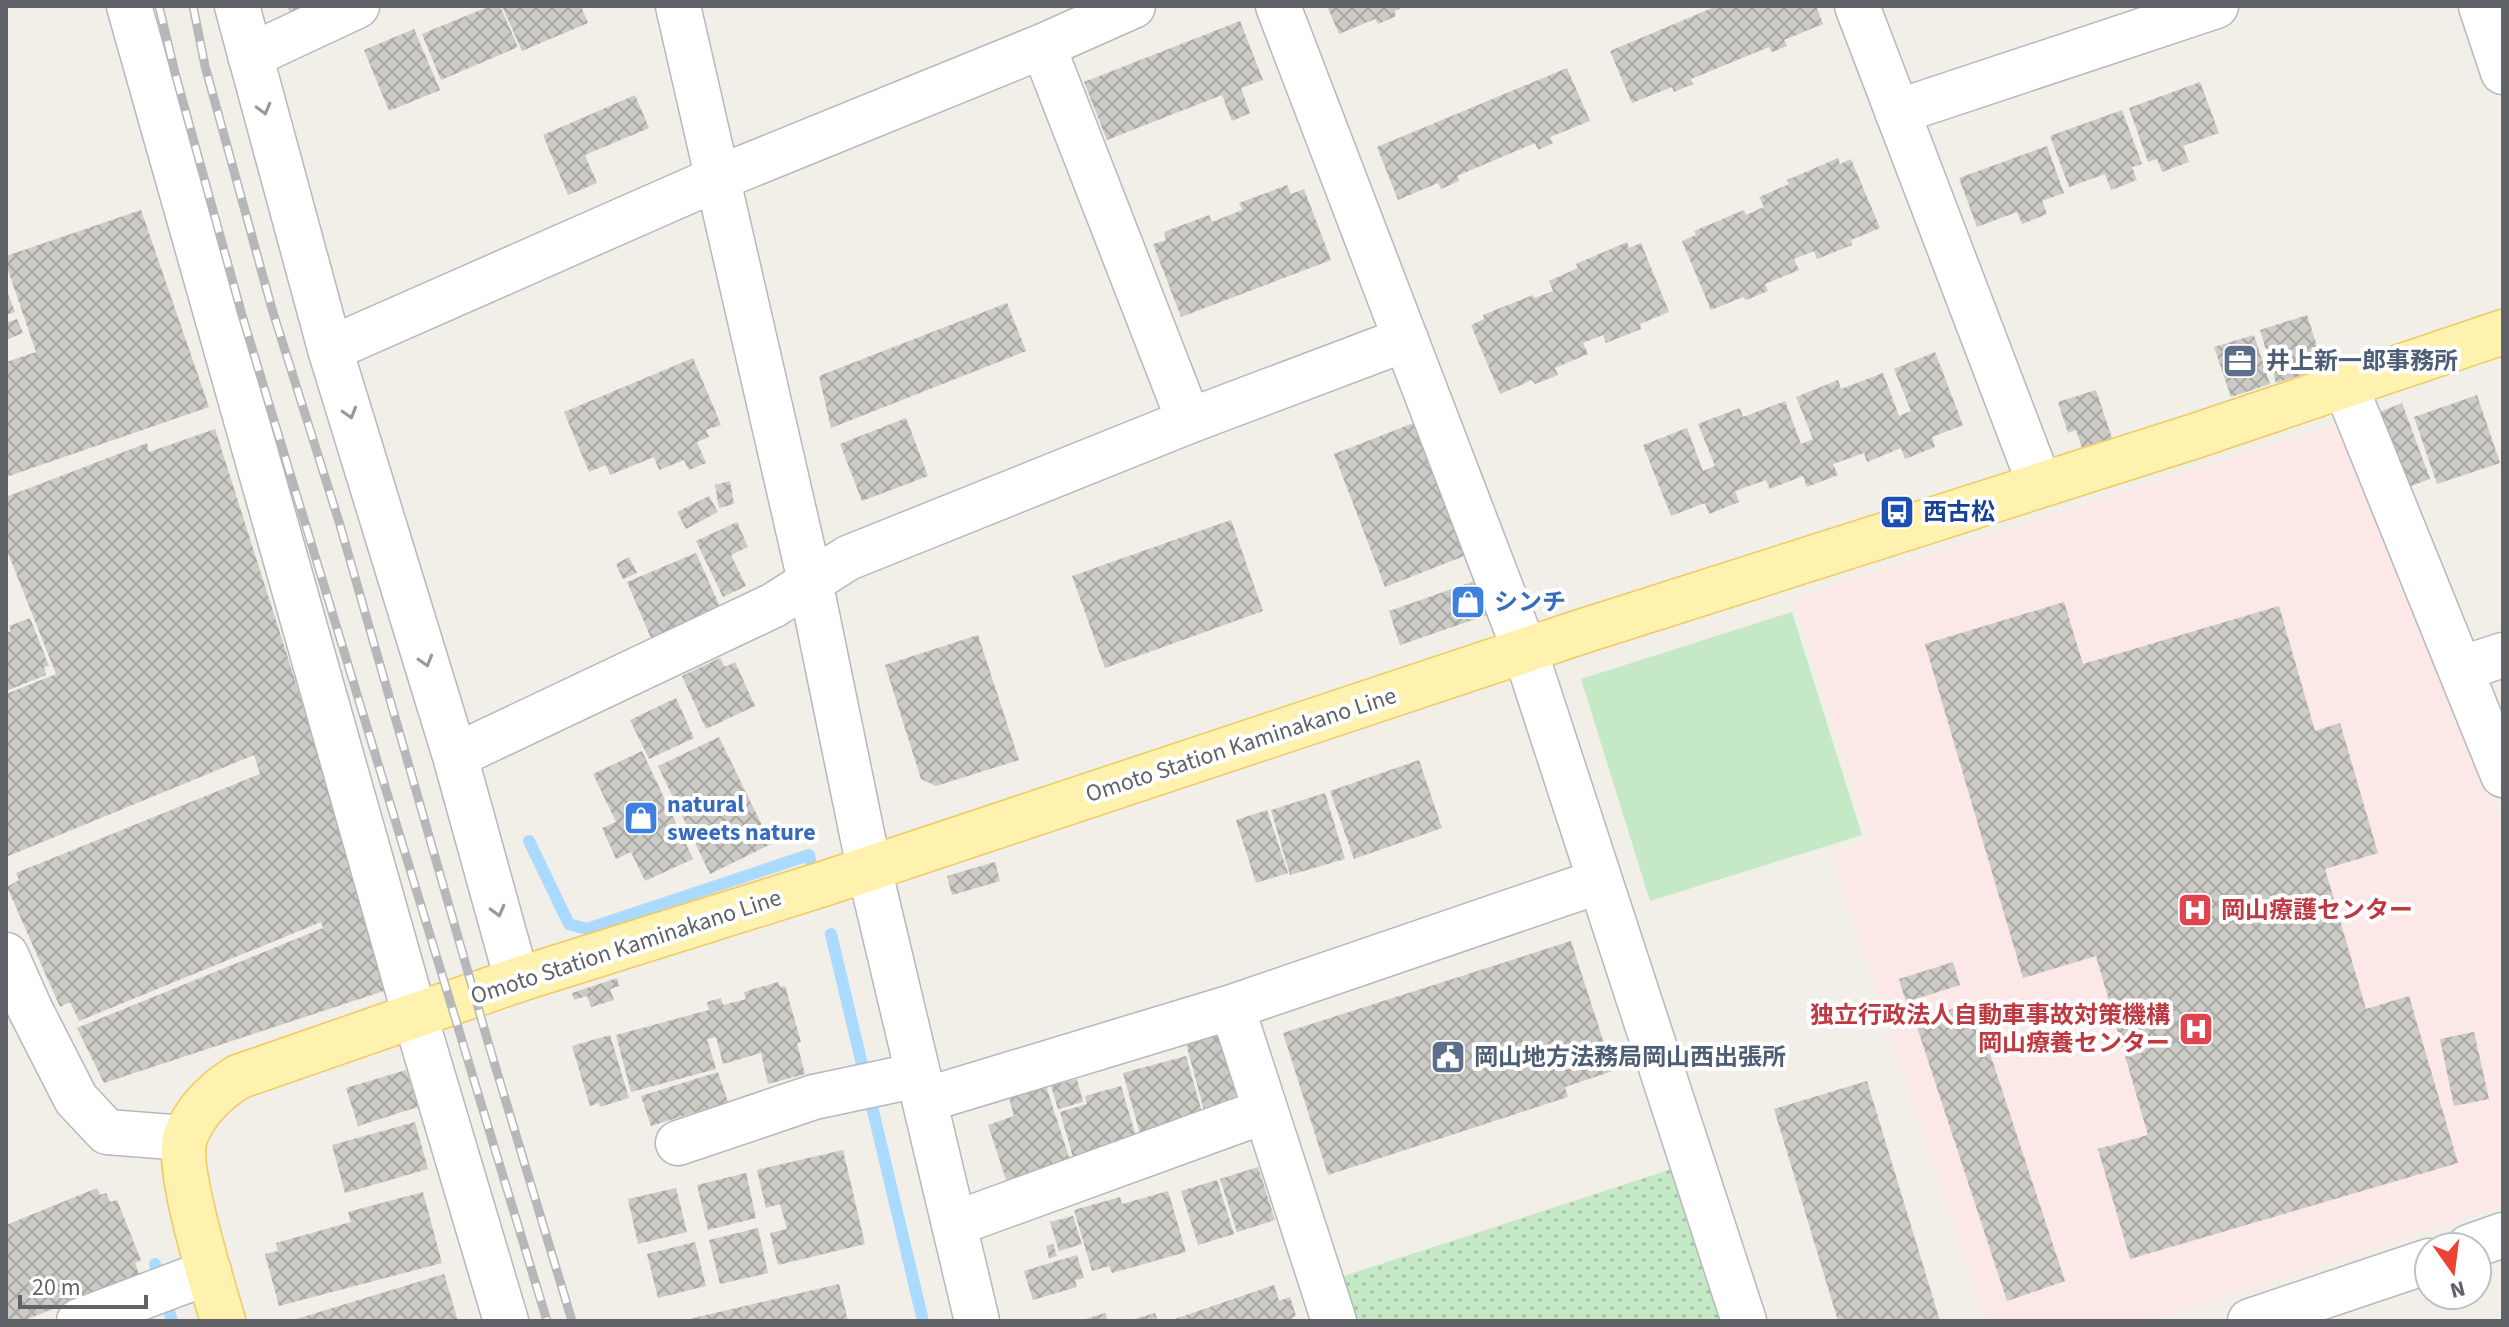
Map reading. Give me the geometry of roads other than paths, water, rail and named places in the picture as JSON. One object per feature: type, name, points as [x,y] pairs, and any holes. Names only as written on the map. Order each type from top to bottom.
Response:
[{"type":"main road","name":"Omoto Station Kaminakano Line","points":[[184,1138],[199,1112],[217,1091],[238,1077],[517,980],[869,868],[2503,332]]},
{"type":"main road","points":[[184,1138],[186,1181],[223,1321]]},
{"type":"street","points":[[129,6],[415,1016],[506,1321]]},
{"type":"street","points":[[237,6],[330,349],[455,756],[517,980]]},
{"type":"street","points":[[250,56],[357,6]]},
{"type":"street","points":[[678,6],[810,581],[869,868],[977,1321]]},
{"type":"street","points":[[330,349],[716,179],[1043,46],[1133,6]]},
{"type":"street","points":[[1278,6],[1525,651],[1744,1321]]},
{"type":"street","points":[[1857,6],[2040,485]]},
{"type":"street","points":[[1897,112],[2216,6]]},
{"type":"street","points":[[2481,6],[2503,72]]},
{"type":"street","points":[[1043,46],[1189,421]]},
{"type":"street","points":[[455,756],[774,605],[848,558],[1189,421],[1406,339]]},
{"type":"street","points":[[2345,385],[2503,775]]},
{"type":"street","points":[[2460,669],[2503,655]]},
{"type":"street","points":[[678,1143],[814,1097],[866,1087],[922,1088],[1232,1007],[1600,881]]},
{"type":"street","points":[[6,955],[76,1099],[107,1132],[184,1138]]},
{"type":"street","points":[[1232,1007],[1334,1321]]},
{"type":"street","points":[[954,1224],[1265,1111]]},
{"type":"street","points":[[2250,1321],[2309,1312],[2413,1268]]},
{"type":"street","points":[[79,1321],[209,1272]]},
{"type":"waterway","points":[[529,841],[569,924],[587,929],[809,855],[810,861]]},
{"type":"waterway","points":[[831,934],[923,1321]]},
{"type":"waterway","points":[[155,1264],[172,1321]]},
{"type":"railway","points":[[159,6],[242,315],[547,1321]]},
{"type":"railway","points":[[193,6],[205,66],[272,309],[340,525],[488,1042],[572,1321]]},
{"type":"place","name":"井上新一郎事務所","points":[[2240,361]]},
{"type":"place","name":"西古松","points":[[1897,512]]},
{"type":"place","name":"シンチ","points":[[1468,602]]},
{"type":"place","name":"natural sweets nature","points":[[641,818]]},
{"type":"place","name":"岡山療護センター","points":[[2195,910]]},
{"type":"place","name":"独立行政法人自動車事故対策機構 岡山療養センター","points":[[2196,1029]]},
{"type":"place","name":"岡山地方法務局岡山西出張所","points":[[1448,1057]]}]
